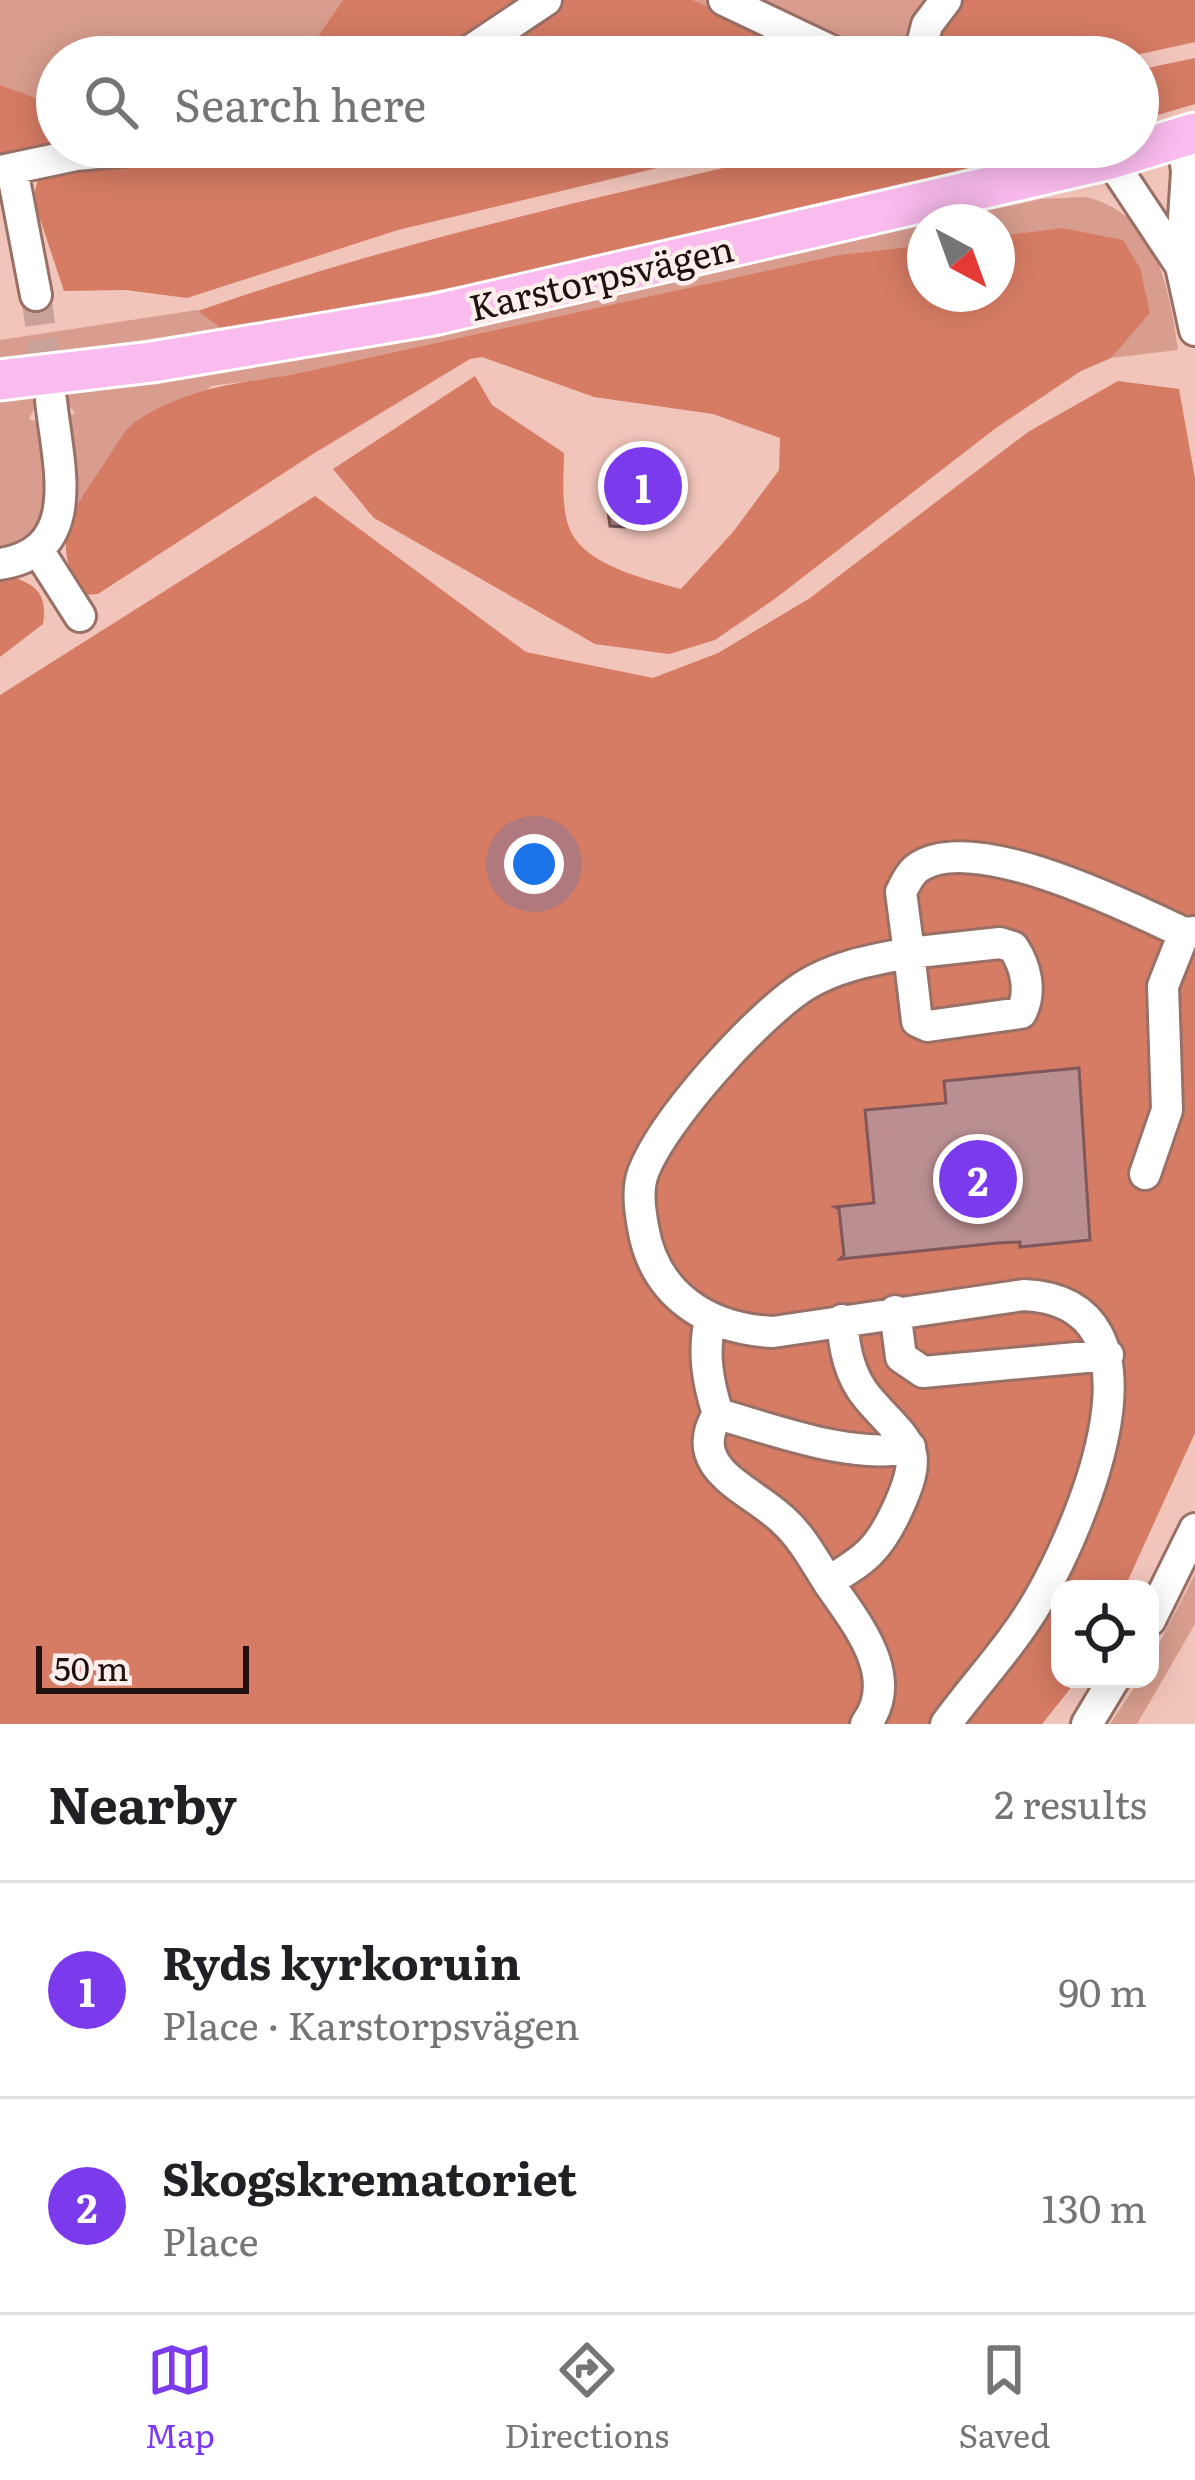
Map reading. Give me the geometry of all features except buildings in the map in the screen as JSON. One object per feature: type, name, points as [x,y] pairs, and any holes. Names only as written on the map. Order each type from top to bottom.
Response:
[{"type":"main road","name":"Karstorpsvägen","points":[[1159,144],[1188,135]]},
{"type":"main road","name":"Karstorpsvägen","points":[[0,380],[152,362],[433,315],[1071,168]]},
{"type":"street","points":[[492,36],[546,0]]},
{"type":"street","points":[[724,0],[800,36]]},
{"type":"street","points":[[924,36],[946,0]]},
{"type":"street","points":[[1188,135],[1181,266],[1195,330]]},
{"type":"street","points":[[36,164],[6,170],[36,295]]},
{"type":"street","points":[[1116,168],[1181,266]]},
{"type":"street","points":[[0,564],[25,559],[52,535],[61,502],[51,400]]},
{"type":"street","points":[[38,550],[80,616]]},
{"type":"street","points":[[946,1724],[1038,1602],[1081,1516],[1109,1396],[1108,1355],[1096,1326],[1064,1302],[1038,1296],[895,1311],[773,1332],[731,1328],[669,1289],[646,1250],[640,1178],[654,1148],[688,1099],[799,990],[851,964],[909,953],[901,892],[917,868],[944,860],[980,860],[1063,877],[1190,933],[1163,986],[1167,1110],[1145,1174]]},
{"type":"street","points":[[895,1311],[901,1357],[923,1372],[1108,1355]]},
{"type":"street","points":[[710,1318],[704,1346],[718,1414],[708,1430],[712,1462],[786,1522],[876,1661],[879,1689],[874,1713],[866,1724]]},
{"type":"street","points":[[828,1582],[879,1547],[914,1471],[902,1432],[866,1396],[855,1376],[845,1351],[842,1320]]},
{"type":"street","points":[[718,1414],[862,1449],[889,1452],[910,1447]]},
{"type":"street","points":[[1159,1602],[1195,1528]]},
{"type":"street","points":[[1087,1724],[1109,1688]]},
{"type":"shaded area","points":[[0,0],[343,0],[318,36],[36,36],[36,99],[0,85]]},
{"type":"shaded area","points":[[343,0],[530,0],[479,36],[318,36]]},
{"type":"shaded area","points":[[559,0],[692,0],[777,36],[504,36]]},
{"type":"shaded area","points":[[637,0],[1195,0],[1084,36],[587,36]]},
{"type":"shaded area","points":[[954,0],[1195,0],[1195,42],[1159,50],[1159,36],[939,36]]},
{"type":"shaded area","points":[[1195,58],[1195,104],[1159,115],[1159,66]]},
{"type":"shaded area","points":[[0,85],[36,98],[36,152],[0,160]]},
{"type":"shaded area","points":[[657,168],[398,230],[187,298],[126,290],[64,291],[33,198],[38,180],[53,170]]},
{"type":"shaded area","points":[[724,168],[968,168],[605,257],[414,295],[222,329],[198,311],[351,262]]},
{"type":"shaded area","points":[[1085,197],[1128,218],[1155,256],[1170,302],[1178,350],[1111,358],[1150,312],[1062,228],[1015,234],[1015,205]]},
{"type":"shaded area","points":[[907,228],[907,247],[838,255],[285,376],[211,386],[70,514],[62,402],[75,413],[63,398],[38,401],[29,419],[35,421],[42,409],[52,473],[39,537],[0,550],[0,402],[186,377],[461,327]]},
{"type":"shaded area","points":[[1062,228],[1123,240],[1140,268],[1150,313],[1111,358],[1081,371],[996,428],[715,640],[669,654],[595,644],[374,518],[333,469],[475,376],[492,405],[564,453],[567,521],[585,550],[624,572],[681,589],[733,532],[779,470],[780,438],[713,414],[594,397],[482,357],[470,359],[313,454],[98,594],[83,595],[72,575],[66,541],[84,494],[130,426],[188,396],[838,255],[907,247],[907,312],[1015,312],[1015,234]]},
{"type":"shaded area","points":[[197,310],[222,329],[0,360],[0,340]]},
{"type":"shaded area","points":[[1118,381],[1179,389],[1195,478],[1195,1433],[1128,1580],[1051,1580],[1051,1688],[1071,1688],[1042,1724],[0,1724],[0,695],[315,496],[526,652],[653,678],[718,653],[810,598],[1028,432]]},
{"type":"shaded area","points":[[16,578],[40,595],[43,624],[0,657],[0,580]]},
{"type":"shaded area","points":[[1195,1574],[1195,1624],[1159,1686],[1159,1644]]},
{"type":"shaded area","points":[[1134,1688],[1158,1688],[1137,1724],[1110,1724]]},
{"type":"tunnel","points":[[36,295],[50,396]]},
{"type":"place","name":"Ryds kyrkoruin","points":[[643,486]]},
{"type":"place","name":"Skogskrematoriet","points":[[978,1179]]}]
